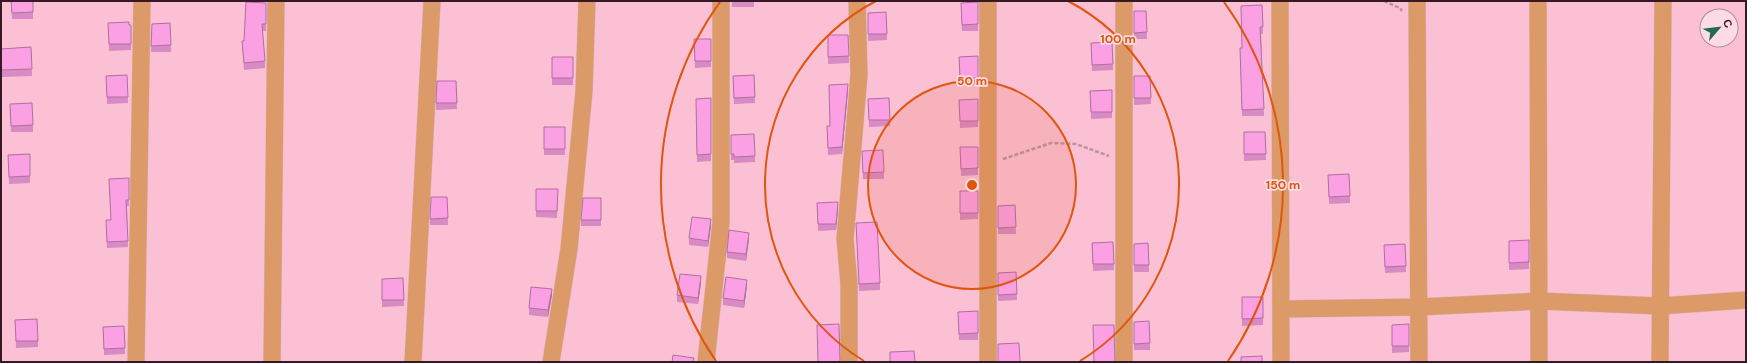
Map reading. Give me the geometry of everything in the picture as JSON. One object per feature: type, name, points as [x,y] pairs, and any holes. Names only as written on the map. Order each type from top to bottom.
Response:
[{"type":"street","points":[[136,362],[142,1]]},
{"type":"street","points":[[272,362],[276,1]]},
{"type":"street","points":[[413,362],[432,1]]},
{"type":"street","points":[[551,362],[569,250],[584,90],[587,1]]},
{"type":"street","points":[[706,362],[721,222],[721,1]]},
{"type":"street","points":[[849,362],[849,284],[845,240],[859,75],[857,1]]},
{"type":"street","points":[[988,1],[988,362]]},
{"type":"street","points":[[1124,1],[1124,362]]},
{"type":"street","points":[[1280,1],[1281,362]]},
{"type":"street","points":[[1416,1],[1419,362]]},
{"type":"street","points":[[1538,1],[1539,362]]},
{"type":"street","points":[[1660,362],[1663,1]]},
{"type":"street","points":[[1281,309],[1419,308],[1539,301],[1660,306],[1746,300]]},
{"type":"path","points":[[988,164],[1051,143],[1076,144],[1110,156],[1125,155]]},
{"type":"shaded area","points":[[1,1],[1746,1],[1746,362],[1,362]]},
{"type":"building","points":[[11,1],[33,1],[33,12],[12,13]]},
{"type":"building","points":[[246,2],[266,3],[266,24],[262,24],[265,61],[244,63],[242,41],[244,41]]},
{"type":"building","points":[[978,2],[978,24],[962,25],[961,3]]},
{"type":"building","points":[[1262,5],[1263,27],[1260,27],[1264,109],[1242,110],[1240,48],[1242,48],[1241,6]]},
{"type":"building","points":[[1134,11],[1146,11],[1147,32],[1134,33]]},
{"type":"building","points":[[886,12],[887,34],[868,34],[868,13]]},
{"type":"building","points":[[129,22],[129,25],[131,25],[131,44],[109,44],[108,23]]},
{"type":"building","points":[[170,23],[171,45],[151,46],[152,24]]},
{"type":"building","points":[[828,35],[848,35],[849,56],[828,57]]},
{"type":"building","points":[[694,39],[711,39],[711,61],[695,61]]},
{"type":"building","points":[[1112,42],[1113,64],[1092,65],[1091,43]]},
{"type":"building","points":[[31,47],[32,69],[1,70],[1,49]]},
{"type":"building","points":[[978,56],[978,78],[960,78],[959,57]]},
{"type":"building","points":[[552,57],[573,57],[573,78],[552,78]]},
{"type":"building","points":[[127,75],[128,97],[107,97],[106,76]]},
{"type":"building","points":[[754,75],[755,97],[734,98],[733,76]]},
{"type":"building","points":[[1134,76],[1150,76],[1151,98],[1134,98]]},
{"type":"building","points":[[437,81],[456,81],[457,103],[436,103]]},
{"type":"building","points":[[848,84],[842,147],[828,148],[827,126],[830,126],[829,85]]},
{"type":"building","points":[[1112,90],[1112,112],[1091,112],[1090,91]]},
{"type":"building","points":[[711,98],[711,154],[697,155],[696,99]]},
{"type":"building","points":[[889,98],[890,120],[869,120],[868,99]]},
{"type":"building","points":[[978,99],[978,121],[960,121],[959,100]]},
{"type":"building","points":[[32,103],[33,125],[11,126],[10,104]]},
{"type":"building","points":[[544,127],[565,127],[565,149],[544,149]]},
{"type":"building","points":[[1244,132],[1265,132],[1266,154],[1244,154]]},
{"type":"building","points":[[754,134],[755,156],[734,157],[734,154],[731,154],[731,135]]},
{"type":"building","points":[[960,147],[978,147],[978,168],[961,169]]},
{"type":"building","points":[[883,150],[884,172],[863,173],[862,151]]},
{"type":"building","points":[[30,154],[30,176],[9,177],[8,155]]},
{"type":"building","points":[[1349,174],[1350,196],[1329,197],[1328,175]]},
{"type":"building","points":[[129,178],[129,200],[126,200],[128,241],[107,242],[106,220],[111,220],[109,179]]},
{"type":"building","points":[[536,189],[558,189],[557,211],[536,211]]},
{"type":"building","points":[[960,191],[978,191],[978,213],[960,213]]},
{"type":"building","points":[[431,197],[447,197],[448,218],[430,219]]},
{"type":"building","points":[[583,198],[601,198],[601,220],[581,220]]},
{"type":"building","points":[[838,202],[836,224],[818,224],[817,203]]},
{"type":"building","points":[[1015,205],[1016,227],[998,228],[998,206]]},
{"type":"building","points":[[692,217],[711,219],[708,241],[689,238]]},
{"type":"building","points":[[877,222],[880,283],[859,284],[856,223]]},
{"type":"building","points":[[729,230],[749,233],[746,254],[727,252]]},
{"type":"building","points":[[1529,240],[1529,262],[1509,263],[1509,241]]},
{"type":"building","points":[[1113,242],[1114,264],[1093,264],[1092,243]]},
{"type":"building","points":[[1148,243],[1149,265],[1134,265],[1134,244]]},
{"type":"building","points":[[1405,244],[1406,266],[1385,267],[1384,245]]},
{"type":"building","points":[[1016,272],[1017,294],[998,295],[998,273]]},
{"type":"building","points":[[680,274],[701,276],[698,298],[677,295]]},
{"type":"building","points":[[726,277],[747,280],[744,301],[723,298]]},
{"type":"building","points":[[403,278],[404,300],[382,300],[382,279]]},
{"type":"building","points":[[531,287],[552,289],[548,310],[529,308]]},
{"type":"building","points":[[1242,297],[1263,297],[1263,318],[1242,319]]},
{"type":"building","points":[[978,311],[978,333],[959,334],[958,312]]},
{"type":"building","points":[[37,319],[38,341],[16,341],[15,320]]},
{"type":"building","points":[[1149,321],[1150,343],[1134,344],[1134,322]]},
{"type":"building","points":[[839,324],[840,362],[818,362],[817,325]]},
{"type":"building","points":[[1409,324],[1409,346],[1392,346],[1392,325]]},
{"type":"building","points":[[1093,325],[1114,325],[1115,362],[1094,362]]},
{"type":"building","points":[[124,326],[125,348],[104,349],[103,327]]},
{"type":"building","points":[[1019,343],[1020,362],[998,362],[998,344]]},
{"type":"building","points":[[914,351],[915,362],[890,362],[890,352]]},
{"type":"building","points":[[673,355],[694,358],[693,362],[672,362]]},
{"type":"building","points":[[1262,356],[1262,362],[1241,362],[1241,357]]}]
